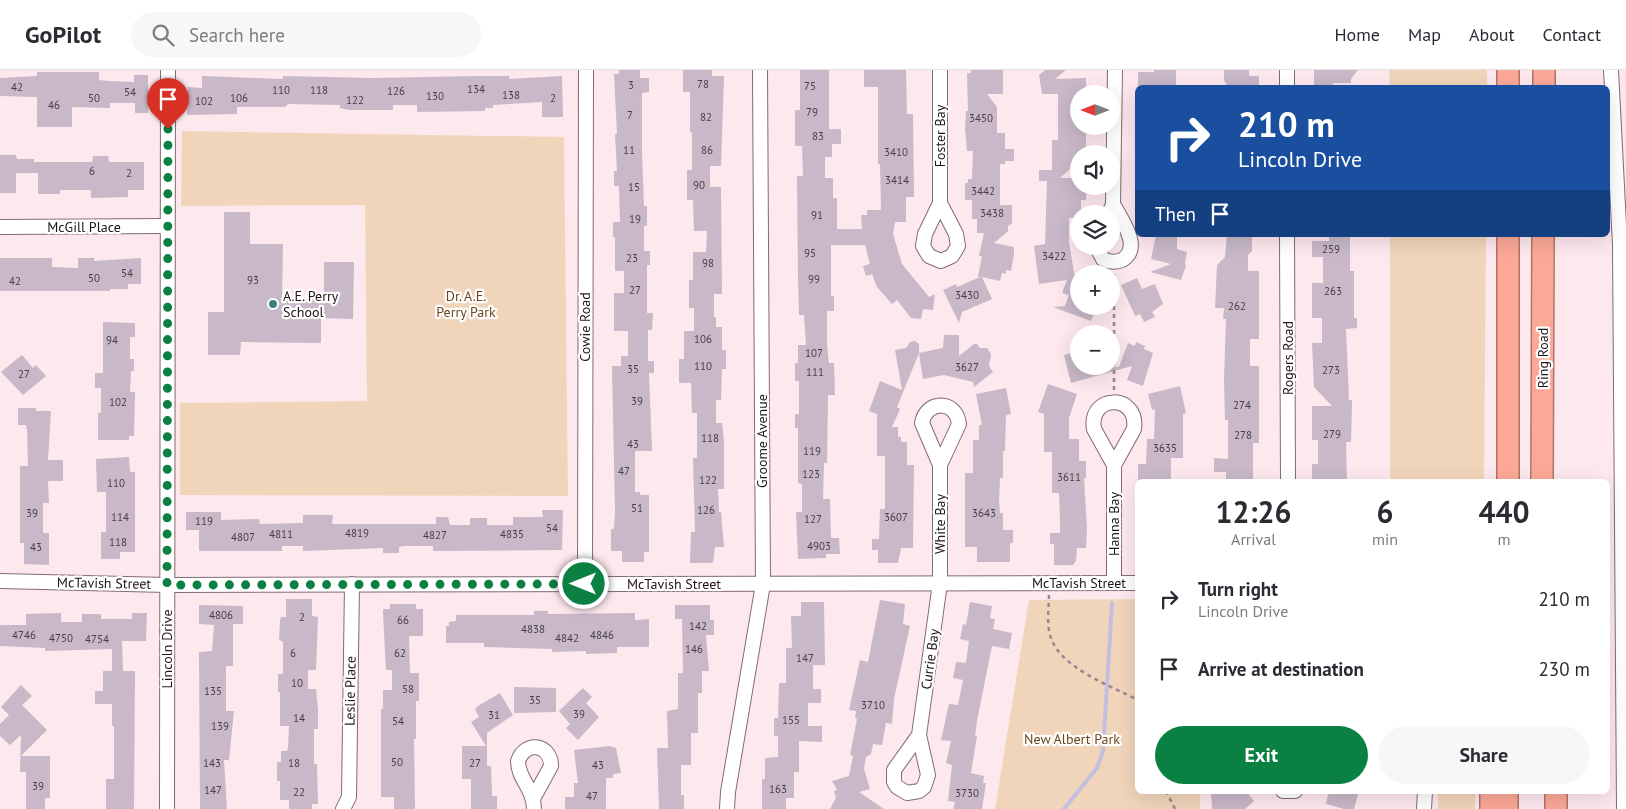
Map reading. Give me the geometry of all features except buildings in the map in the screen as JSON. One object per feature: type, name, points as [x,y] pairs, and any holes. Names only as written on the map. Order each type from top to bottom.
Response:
[{"type":"highway","points":[[1508,70],[1508,85]]},
{"type":"highway","points":[[1544,70],[1544,85]]},
{"type":"highway","points":[[1508,237],[1508,479]]},
{"type":"highway","name":"Ring Road","points":[[1543,237],[1543,478]]},
{"type":"highway","points":[[1504,479],[1508,378]]},
{"type":"highway","points":[[1491,794],[1491,809]]},
{"type":"highway","points":[[1507,794],[1507,809]]},
{"type":"highway","points":[[1542,794],[1542,809]]},
{"type":"highway","points":[[1556,794],[1556,809]]},
{"type":"street","name":"Lincoln Drive","points":[[166,809],[168,70]]},
{"type":"street","name":"Cowie Road","points":[[584,584],[586,70]]},
{"type":"street","name":"Groome Avenue","points":[[728,809],[728,792],[763,584],[760,70]]},
{"type":"street","name":"Foster Bay","points":[[940,70],[940,203]]},
{"type":"street","points":[[1111,205],[1115,70]]},
{"type":"street","points":[[1287,70],[1287,85]]},
{"type":"street","points":[[1612,70],[1620,245],[1624,809]]},
{"type":"street","points":[[1101,255],[1103,259],[1114,262],[1124,259],[1131,249],[1131,244],[1120,225]]},
{"type":"street","name":"McGill Place","points":[[0,227],[167,226]]},
{"type":"street","name":"Rogers Road","points":[[1287,237],[1288,479]]},
{"type":"street","name":"Hanna Bay","points":[[1114,465],[1131,435],[1134,422],[1134,416],[1126,406],[1114,402],[1097,410],[1093,423],[1094,429],[1114,465],[1114,583]]},
{"type":"street","name":"White Bay","points":[[940,465],[940,583]]},
{"type":"street","name":"McTavish Street","points":[[0,581],[167,585],[1135,583]]},
{"type":"street","name":"Currie Bay","points":[[919,735],[940,583]]},
{"type":"street","name":"Leslie Place","points":[[349,805],[352,584]]},
{"type":"street","points":[[1424,794],[1424,809]]},
{"type":"path","points":[[1114,262],[1114,402]]},
{"type":"path","points":[[1049,583],[1049,629],[1053,644],[1064,659],[1135,698]]},
{"type":"path","points":[[1168,794],[1175,809]]},
{"type":"green space","points":[[1389,70],[1487,70],[1487,85],[1390,85]]},
{"type":"green space","name":"Dr. A.E. Perry Park","points":[[182,131],[564,137],[568,496],[180,495],[180,403],[367,401],[365,205],[181,206]]},
{"type":"green space","points":[[1390,237],[1486,237],[1484,479],[1390,479]]},
{"type":"green space","name":"New Albert Park","points":[[1135,599],[1135,794],[1200,794],[1200,809],[995,809],[1029,600]]},
{"type":"green space","points":[[1438,794],[1476,794],[1475,809],[1438,809]]},
{"type":"waterway","points":[[1064,809],[1097,768],[1103,751],[1112,603]]},
{"type":"place","name":"A.E. Perry School","points":[[273,304]]},
{"type":"route","points":[[168,129],[167,585],[584,584]]}]
